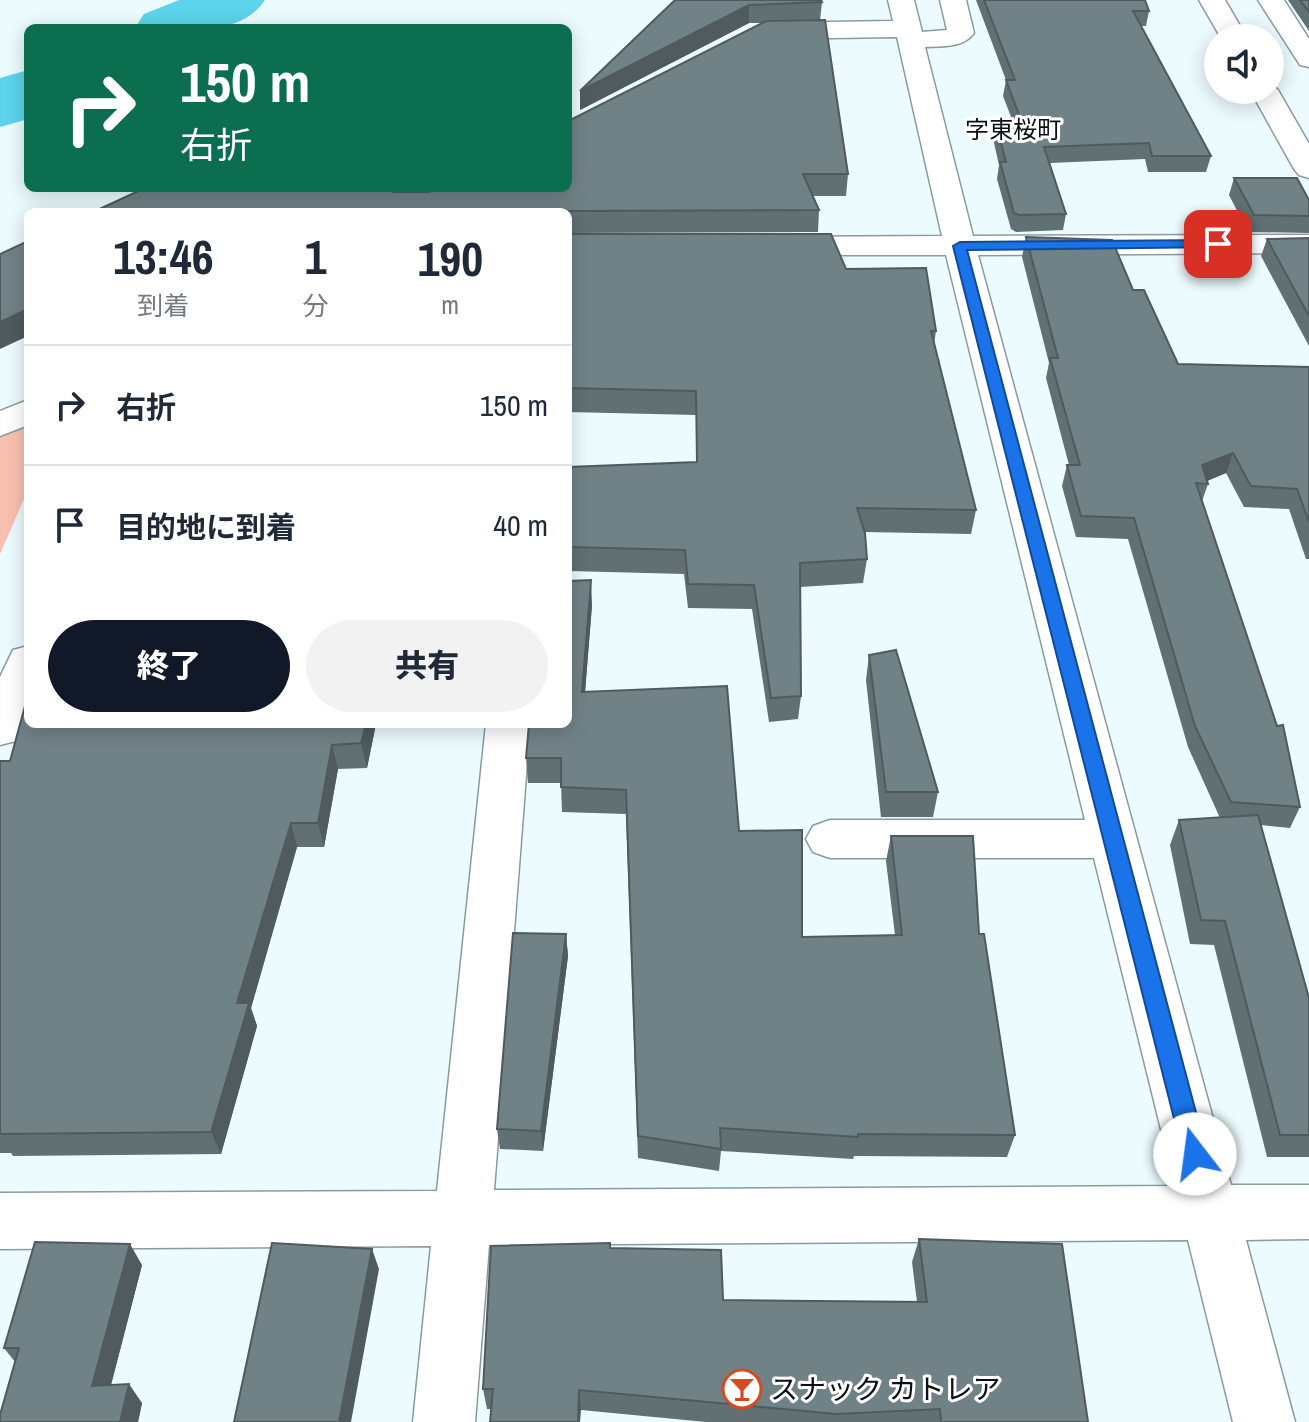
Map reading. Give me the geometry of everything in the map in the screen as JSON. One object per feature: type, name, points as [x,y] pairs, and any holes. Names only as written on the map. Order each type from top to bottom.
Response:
[{"type":"street","points":[[746,38],[759,31],[907,23],[947,39],[961,33],[953,0]]},
{"type":"street","points":[[1212,0],[1226,24]]},
{"type":"street","points":[[1271,0],[1309,59]]},
{"type":"street","points":[[907,23],[960,246],[1264,1422]]},
{"type":"street","points":[[1272,104],[1309,169]]},
{"type":"street","points":[[743,246],[1309,244]]},
{"type":"street","points":[[0,425],[24,413]]},
{"type":"street","points":[[0,729],[24,671]]},
{"type":"street","points":[[444,1422],[508,728]]},
{"type":"street","points":[[830,839],[1112,839]]},
{"type":"street","points":[[0,1221],[1309,1212]]},
{"type":"shaded area","points":[[24,420],[24,499],[0,554],[0,432]]},
{"type":"building","points":[[675,0],[822,2],[749,5],[580,91]]},
{"type":"building","points":[[984,0],[1145,0],[1149,11],[1133,11],[1211,156],[1152,156],[1149,143],[1044,147],[1066,214],[1014,213],[1000,162],[1006,162],[997,127],[1021,120],[1006,80],[1015,80]]},
{"type":"building","points":[[1300,0],[1309,0],[1309,12]]},
{"type":"building","points":[[825,20],[848,174],[803,174],[819,210],[102,208],[136,192],[572,192],[572,119],[766,21]]},
{"type":"building","points":[[1234,178],[1297,178],[1309,200],[1309,216],[1254,215]]},
{"type":"building","points":[[572,234],[831,234],[846,269],[926,268],[936,331],[931,331],[976,510],[857,508],[865,533],[867,559],[800,563],[801,696],[771,698],[754,585],[688,584],[685,550],[572,547],[572,467],[697,462],[696,391],[572,388]]},
{"type":"building","points":[[1026,237],[1112,240],[1133,290],[1144,290],[1178,364],[1309,367],[1309,522],[1297,489],[1251,486],[1233,453],[1202,465],[1208,484],[1196,483],[1277,726],[1283,725],[1300,807],[1231,802],[1195,726],[1134,518],[1081,516],[1067,465],[1080,465],[1050,358],[1058,358]]},
{"type":"building","points":[[1309,238],[1309,316],[1267,239]]},
{"type":"building","points":[[24,243],[24,311],[0,322],[0,254]]},
{"type":"building","points":[[591,580],[582,692],[727,686],[739,831],[802,830],[802,937],[902,935],[891,836],[973,836],[979,934],[984,934],[1015,1135],[858,1134],[858,1137],[720,1128],[721,1149],[638,1136],[626,790],[561,787],[561,758],[526,758],[529,728],[572,728],[572,581]]},
{"type":"building","points":[[896,650],[938,792],[886,792],[869,655]]},
{"type":"building","points":[[24,710],[24,728],[365,728],[361,743],[332,745],[318,823],[291,823],[237,1003],[249,1003],[211,1132],[0,1134],[0,761],[10,761]]},
{"type":"building","points":[[1258,815],[1309,998],[1309,1135],[1280,1135],[1225,921],[1201,920],[1179,820]]},
{"type":"building","points":[[513,933],[566,934],[541,1131],[497,1129]]},
{"type":"building","points":[[919,1239],[1062,1244],[1088,1422],[941,1422],[940,1409],[836,1414],[579,1390],[578,1422],[490,1422],[493,1389],[483,1389],[491,1246],[610,1243],[610,1248],[721,1250],[723,1300],[927,1302]]},
{"type":"building","points":[[35,1242],[130,1244],[92,1386],[129,1384],[120,1422],[0,1422],[19,1348],[4,1348]]},
{"type":"building","points":[[272,1243],[372,1249],[339,1422],[234,1422]]},
{"type":"waterway","points":[[177,24],[234,0]]},
{"type":"waterway","points":[[0,106],[24,93]]},
{"type":"place","name":"スナック カトレア","points":[[742,1389]]},
{"type":"district","name":"字東桜町","points":[[1013,129]]},
{"type":"route","points":[[1195,1154],[960,246],[1218,244]]}]
